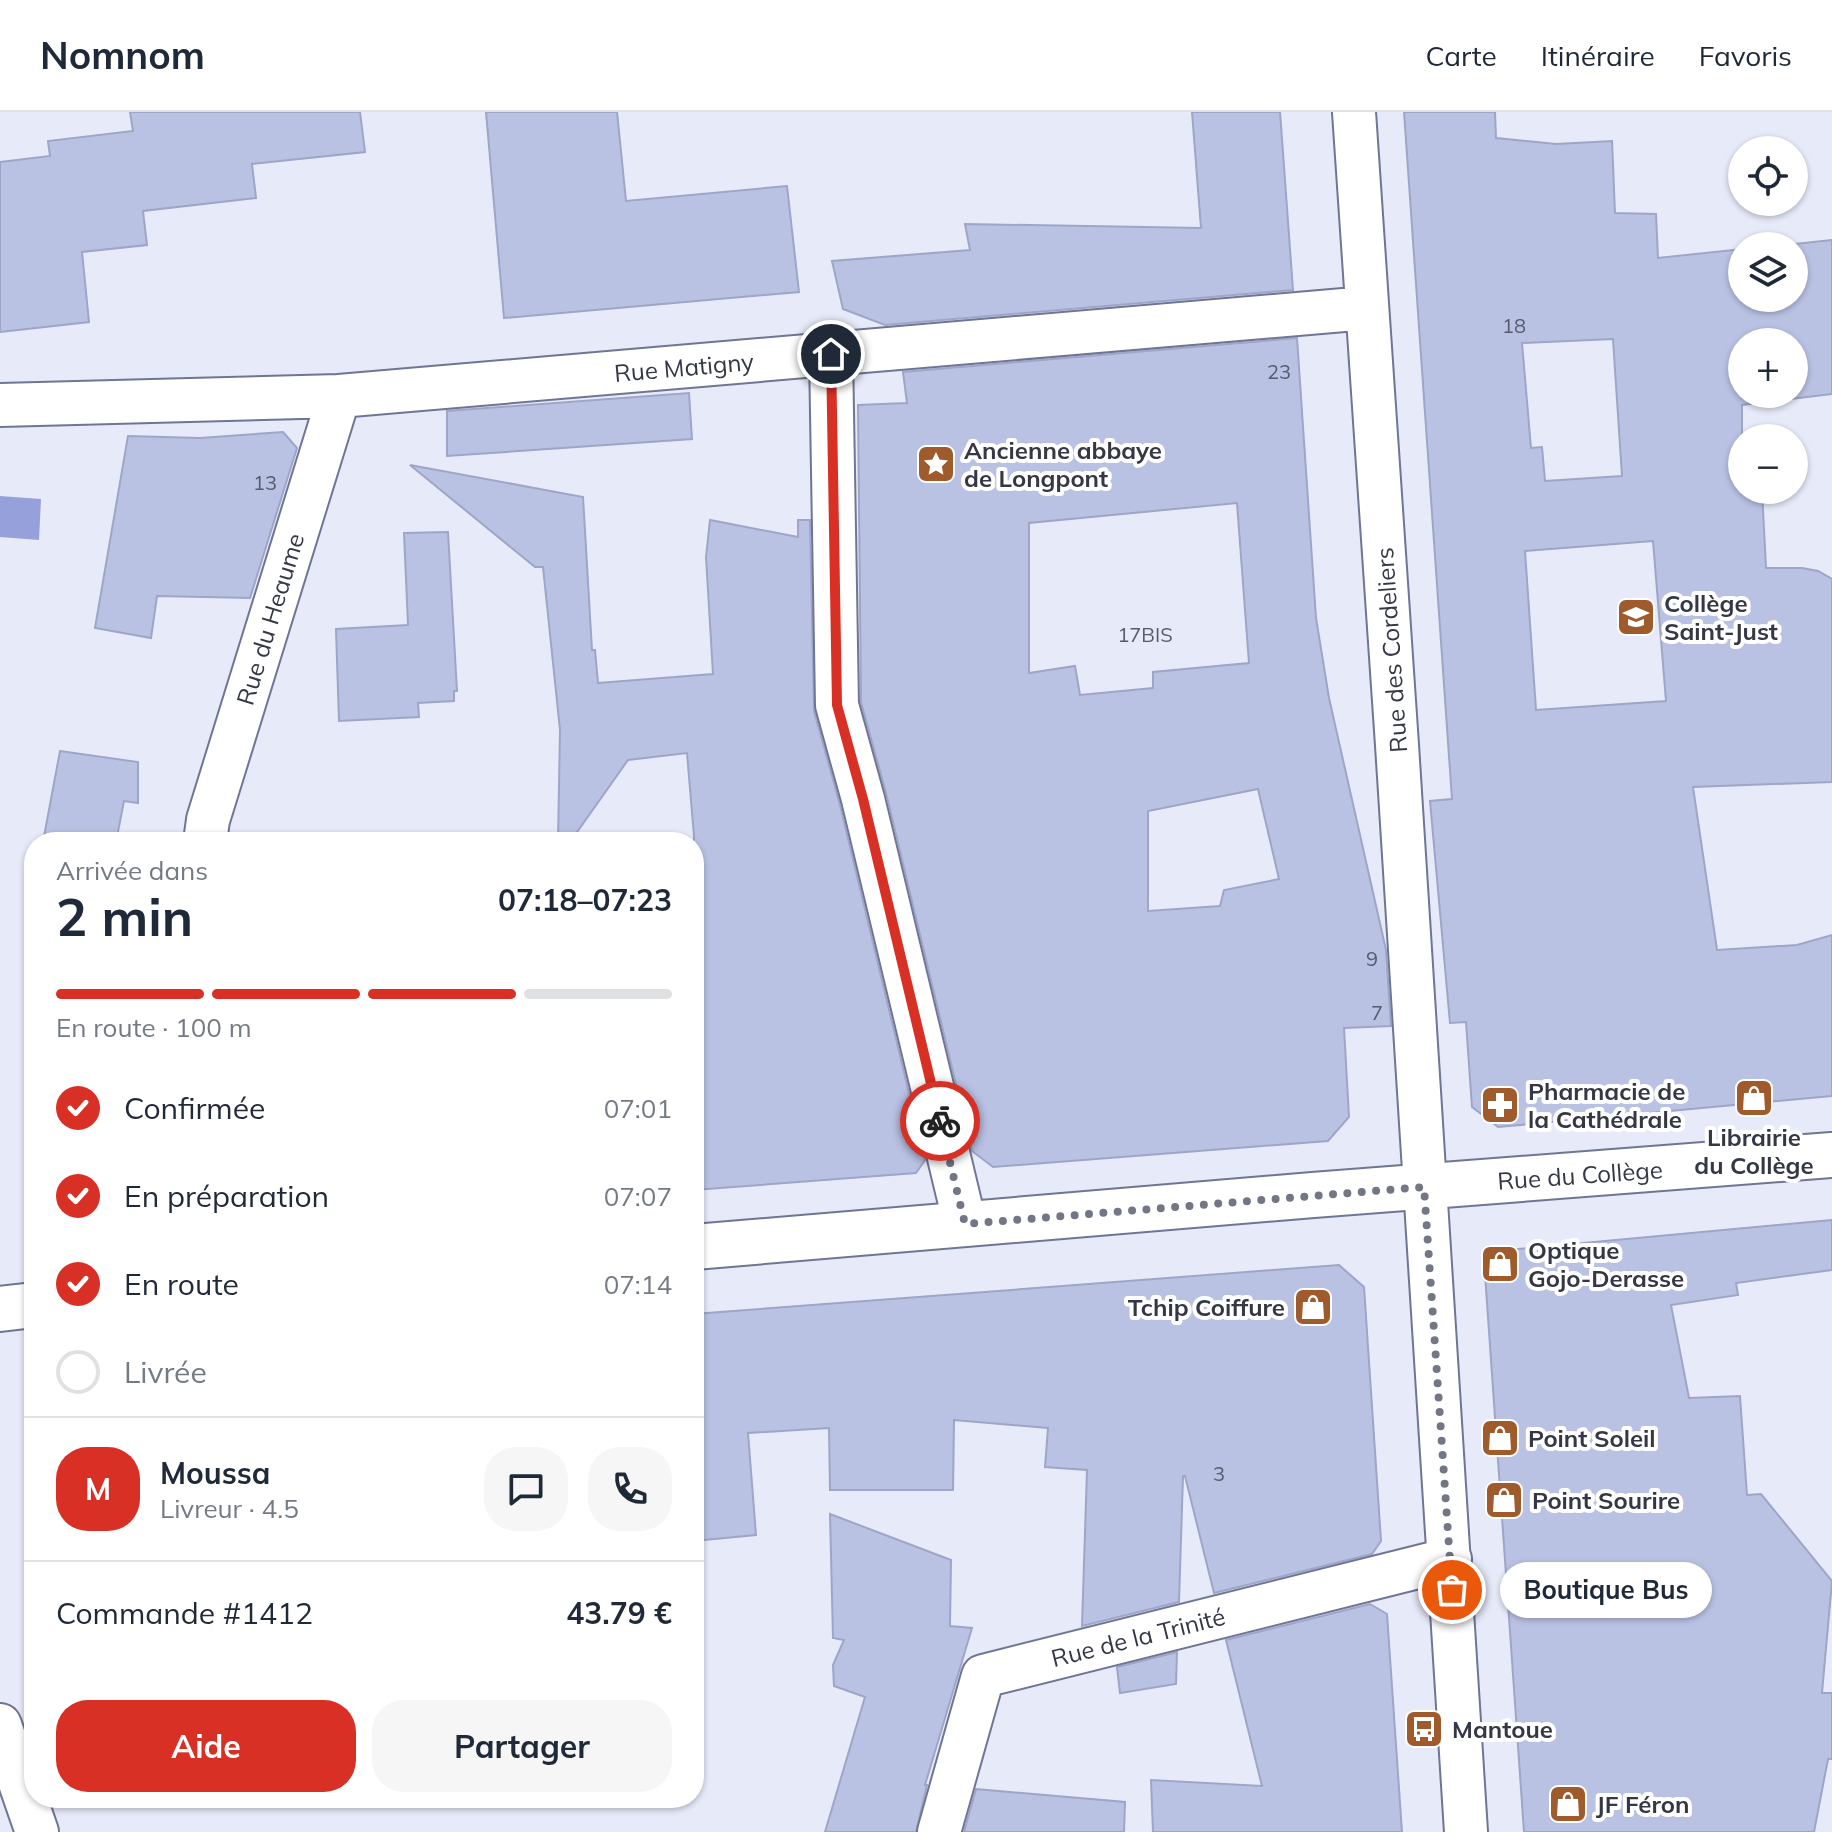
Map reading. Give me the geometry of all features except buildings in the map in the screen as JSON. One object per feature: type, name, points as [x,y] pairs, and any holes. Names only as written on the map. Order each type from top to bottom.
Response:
[{"type":"main road","name":"Rue du Collège","points":[[704,1246],[1832,1155]]},
{"type":"main road","points":[[0,1309],[24,1306]]},
{"type":"street","name":"Rue des Cordeliers","points":[[1354,112],[1466,1832]]},
{"type":"street","name":"Rue Matigny","points":[[0,405],[339,396],[1367,308]]},
{"type":"street","points":[[831,354],[837,705],[863,799],[965,1224]]},
{"type":"street","name":"Rue du Heaume","points":[[206,832],[339,396]]},
{"type":"street","name":"Rue de la Trinité","points":[[939,1832],[983,1676],[1450,1559]]},
{"type":"street","points":[[0,1725],[24,1794]]},
{"type":"street","points":[[29,1808],[37,1832]]},
{"type":"water","points":[[0,496],[41,499],[39,540],[0,537]]},
{"type":"way so far","points":[[940,1121],[965,1224],[1424,1187],[1452,1590]]},
{"type":"place","name":"Ancienne abbaye de Longpont","points":[[936,464]]},
{"type":"place","name":"Collège Saint-Just","points":[[1636,617]]},
{"type":"place","name":"Librairie du Collège","points":[[1754,1098]]},
{"type":"place","name":"Pharmacie de la Cathédrale","points":[[1500,1105]]},
{"type":"place","name":"Optique Gojo-Derasse","points":[[1500,1264]]},
{"type":"place","name":"Tchip Coiffure","points":[[1313,1307]]},
{"type":"place","name":"Point Soleil","points":[[1500,1438]]},
{"type":"place","name":"Point Sourire","points":[[1504,1500]]},
{"type":"place","name":"Boutique Bus","points":[[1452,1590]]},
{"type":"place","name":"Mantoue","points":[[1424,1729]]},
{"type":"place","name":"JF Féron","points":[[1568,1804]]},
{"type":"route","points":[[831,354],[837,705],[863,799],[940,1121]]}]
